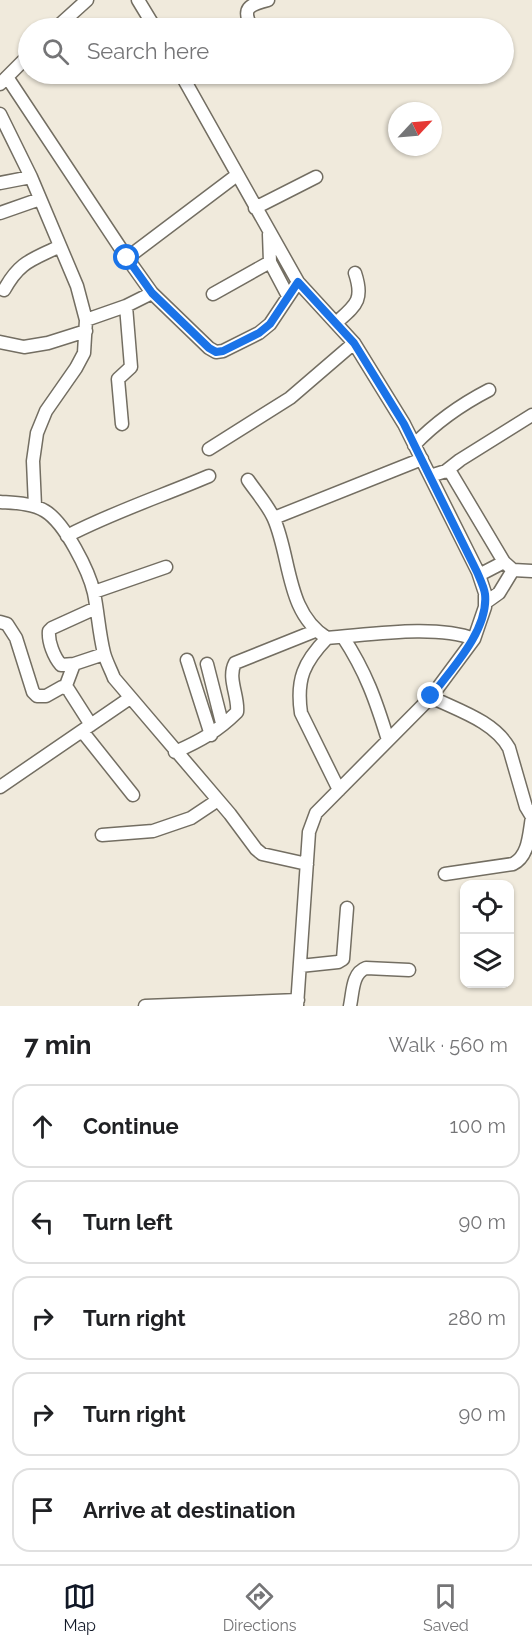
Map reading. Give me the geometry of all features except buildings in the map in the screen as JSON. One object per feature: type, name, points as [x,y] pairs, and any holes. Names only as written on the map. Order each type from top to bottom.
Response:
[{"type":"street","points":[[138,0],[149,18]]},
{"type":"street","points":[[247,18],[248,9],[254,4],[268,0]]},
{"type":"street","points":[[66,18],[82,1]]},
{"type":"street","points":[[18,66],[4,81],[152,293],[209,348],[216,352],[223,351],[259,333],[270,324],[298,282]]},
{"type":"street","points":[[145,1006],[298,1003],[309,832],[312,820],[316,813],[431,696],[474,639],[485,603],[485,593],[479,575],[414,445],[354,343],[298,282],[187,84]]},
{"type":"street","points":[[0,114],[31,177],[77,286],[86,326],[84,353],[46,411],[37,433],[33,460],[35,506]]},
{"type":"street","points":[[127,258],[237,175]]},
{"type":"street","points":[[0,183],[31,177]]},
{"type":"street","points":[[255,208],[316,177]]},
{"type":"street","points":[[0,213],[40,199]]},
{"type":"street","points":[[270,234],[270,262],[288,296]]},
{"type":"street","points":[[4,290],[19,266],[60,246]]},
{"type":"street","points":[[213,294],[270,262]]},
{"type":"street","points":[[337,322],[356,305],[360,295],[355,273]]},
{"type":"street","points":[[0,342],[24,347],[48,343],[152,293]]},
{"type":"street","points":[[122,424],[118,379],[131,367],[126,306]]},
{"type":"street","points":[[209,449],[290,398],[354,343]]},
{"type":"street","points":[[414,445],[441,419],[459,406],[489,390]]},
{"type":"street","points":[[430,476],[446,471],[467,455],[532,416]]},
{"type":"street","points":[[274,518],[422,459]]},
{"type":"street","points":[[446,471],[451,472],[456,479],[508,566],[499,593],[485,603]]},
{"type":"street","points":[[67,536],[126,507],[209,476]]},
{"type":"street","points":[[248,480],[274,518],[296,598],[307,621],[315,631],[327,638],[449,633],[474,639]]},
{"type":"street","points":[[0,502],[35,506],[46,511],[67,536],[94,592],[104,654],[114,678],[262,854],[307,864]]},
{"type":"street","points":[[479,575],[508,566],[532,571]]},
{"type":"street","points":[[94,592],[166,567]]},
{"type":"street","points":[[96,609],[52,628],[48,632],[49,640],[57,661],[61,665],[74,664],[104,654]]},
{"type":"street","points":[[0,622],[7,624],[16,638],[33,692],[37,696],[46,696],[65,688]]},
{"type":"street","points":[[175,752],[212,735],[222,723],[237,712],[232,678],[232,667],[235,663],[240,659],[315,631]]},
{"type":"street","points":[[343,637],[368,679],[388,740]]},
{"type":"street","points":[[327,638],[307,662],[302,672],[299,700],[301,713],[339,790]]},
{"type":"street","points":[[187,660],[212,735]]},
{"type":"street","points":[[65,688],[74,664]]},
{"type":"street","points":[[207,664],[222,723]]},
{"type":"street","points":[[65,688],[73,696],[86,728],[133,795]]},
{"type":"street","points":[[431,696],[488,726],[504,739],[509,748],[526,807],[532,817],[524,854],[519,861],[513,864],[444,874]]},
{"type":"street","points":[[0,787],[130,698]]},
{"type":"street","points":[[102,835],[153,831],[191,818],[218,800]]},
{"type":"street","points":[[300,966],[338,962],[343,959],[347,908]]},
{"type":"street","points":[[350,1006],[356,977],[360,970],[366,968],[409,970]]},
{"type":"route","points":[[127,258],[152,293],[209,348],[216,352],[223,351],[259,333],[270,324],[298,282],[331,315],[354,343],[404,424],[477,572],[485,593],[485,607],[474,639],[431,696]]}]
